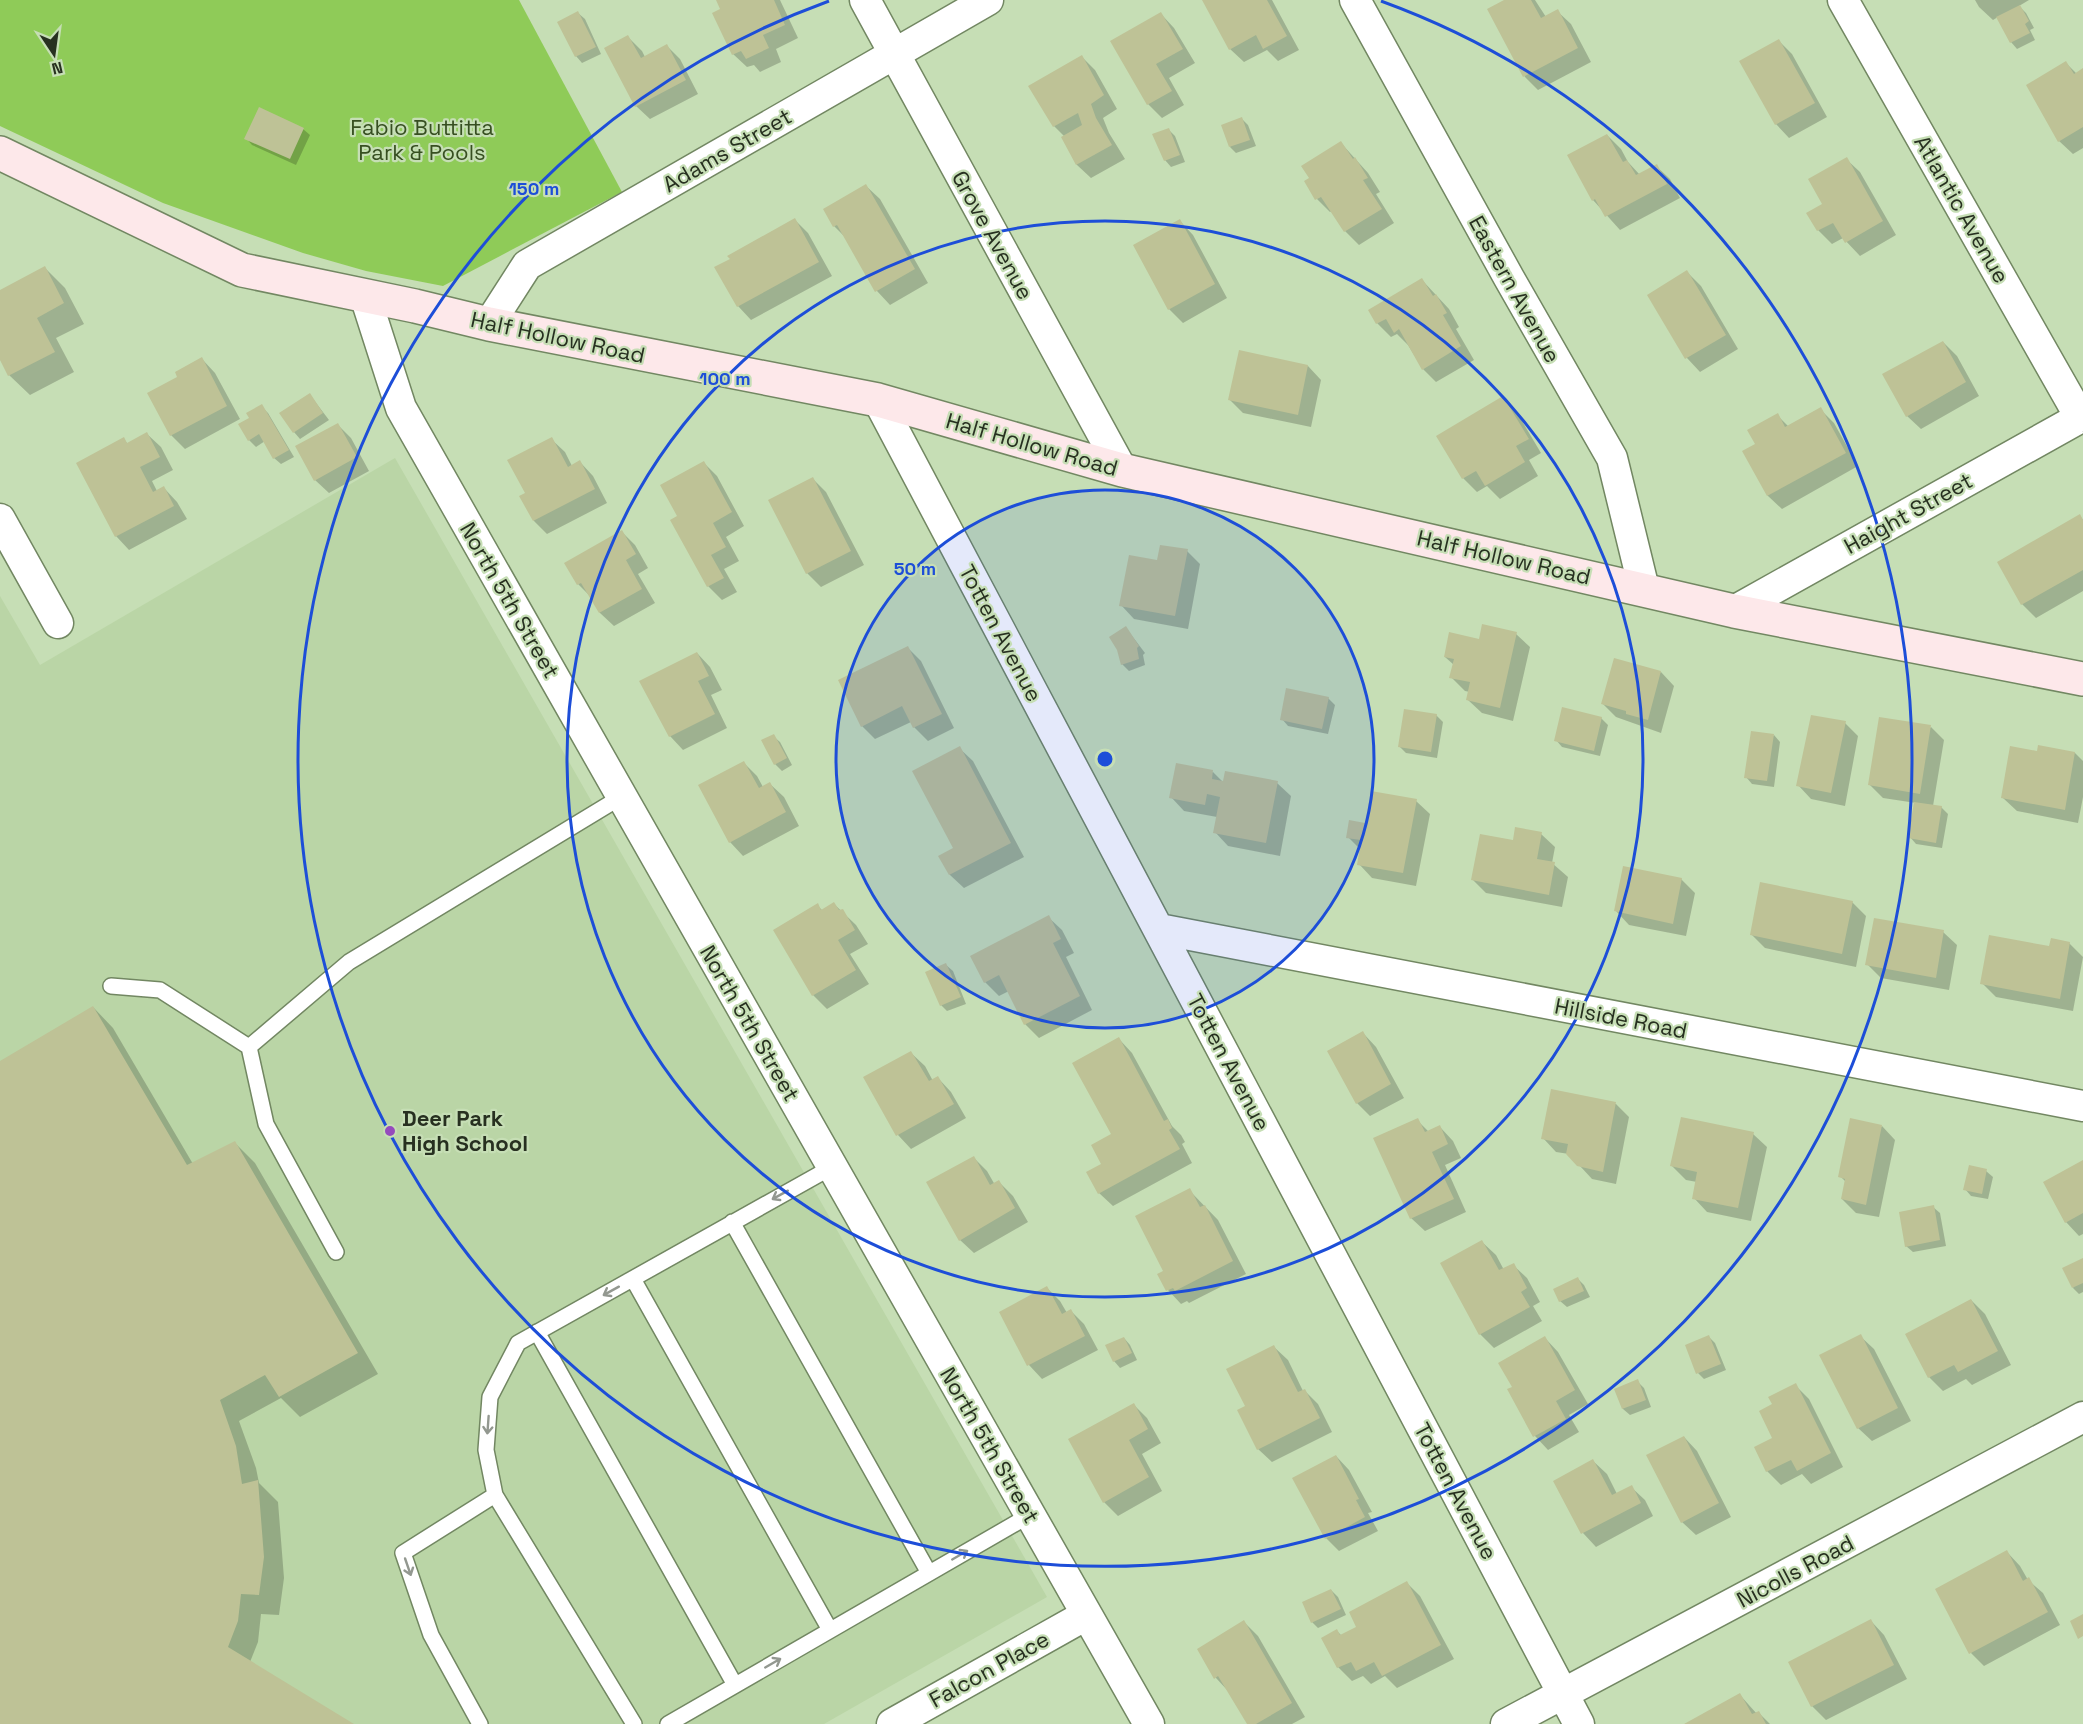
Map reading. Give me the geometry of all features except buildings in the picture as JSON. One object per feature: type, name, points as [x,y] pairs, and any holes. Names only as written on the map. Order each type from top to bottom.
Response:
[{"type":"street","name":"Grove Avenue","points":[[865,0],[1122,470]]},
{"type":"street","name":"Adams Street","points":[[489,324],[528,265],[988,0]]},
{"type":"street","name":"Eastern Avenue","points":[[1355,0],[1612,458],[1644,589]]},
{"type":"street","name":"Atlantic Avenue","points":[[1843,0],[2082,417]]},
{"type":"street","name":"Half Hollow Road","points":[[0,153],[242,270],[368,304],[489,324],[878,400],[1122,470],[1734,611],[2083,680]]},
{"type":"street","name":"North 5th Street","points":[[368,304],[401,408],[1149,1724]]},
{"type":"street","name":"Totten Avenue","points":[[878,400],[1579,1724]]},
{"type":"street","name":"Haight Street","points":[[1734,611],[2082,417]]},
{"type":"street","points":[[0,519],[58,623]]},
{"type":"street","name":"Hillside Road","points":[[1159,929],[2083,1106]]},
{"type":"street","name":"Nicolls Road","points":[[1506,1724],[2083,1417]]},
{"type":"street","name":"Falcon Place","points":[[892,1724],[1086,1615]]},
{"type":"lane","points":[[249,1047],[349,962],[621,797]]},
{"type":"lane","points":[[111,986],[160,990],[249,1047],[266,1124],[336,1252]]},
{"type":"lane","points":[[634,1724],[495,1496],[486,1450],[490,1397],[518,1343],[832,1167]]},
{"type":"lane","points":[[732,1222],[929,1573]]},
{"type":"lane","points":[[633,1279],[831,1630]]},
{"type":"lane","points":[[537,1332],[735,1685]]},
{"type":"lane","points":[[480,1724],[431,1635],[403,1553],[495,1496]]},
{"type":"lane","points":[[668,1724],[1030,1515]]},
{"type":"shaded area","name":"Deer Park High School","points":[[395,458],[1047,1597],[824,1724],[0,1724],[0,596],[40,665]]},
{"type":"green space","name":"Fabio Buttitta Park & Pools","points":[[0,0],[519,0],[622,192],[443,286],[366,271],[303,253],[163,203],[0,126]]},
{"type":"place","name":"Deer Park High School","points":[[390,1131]]}]
